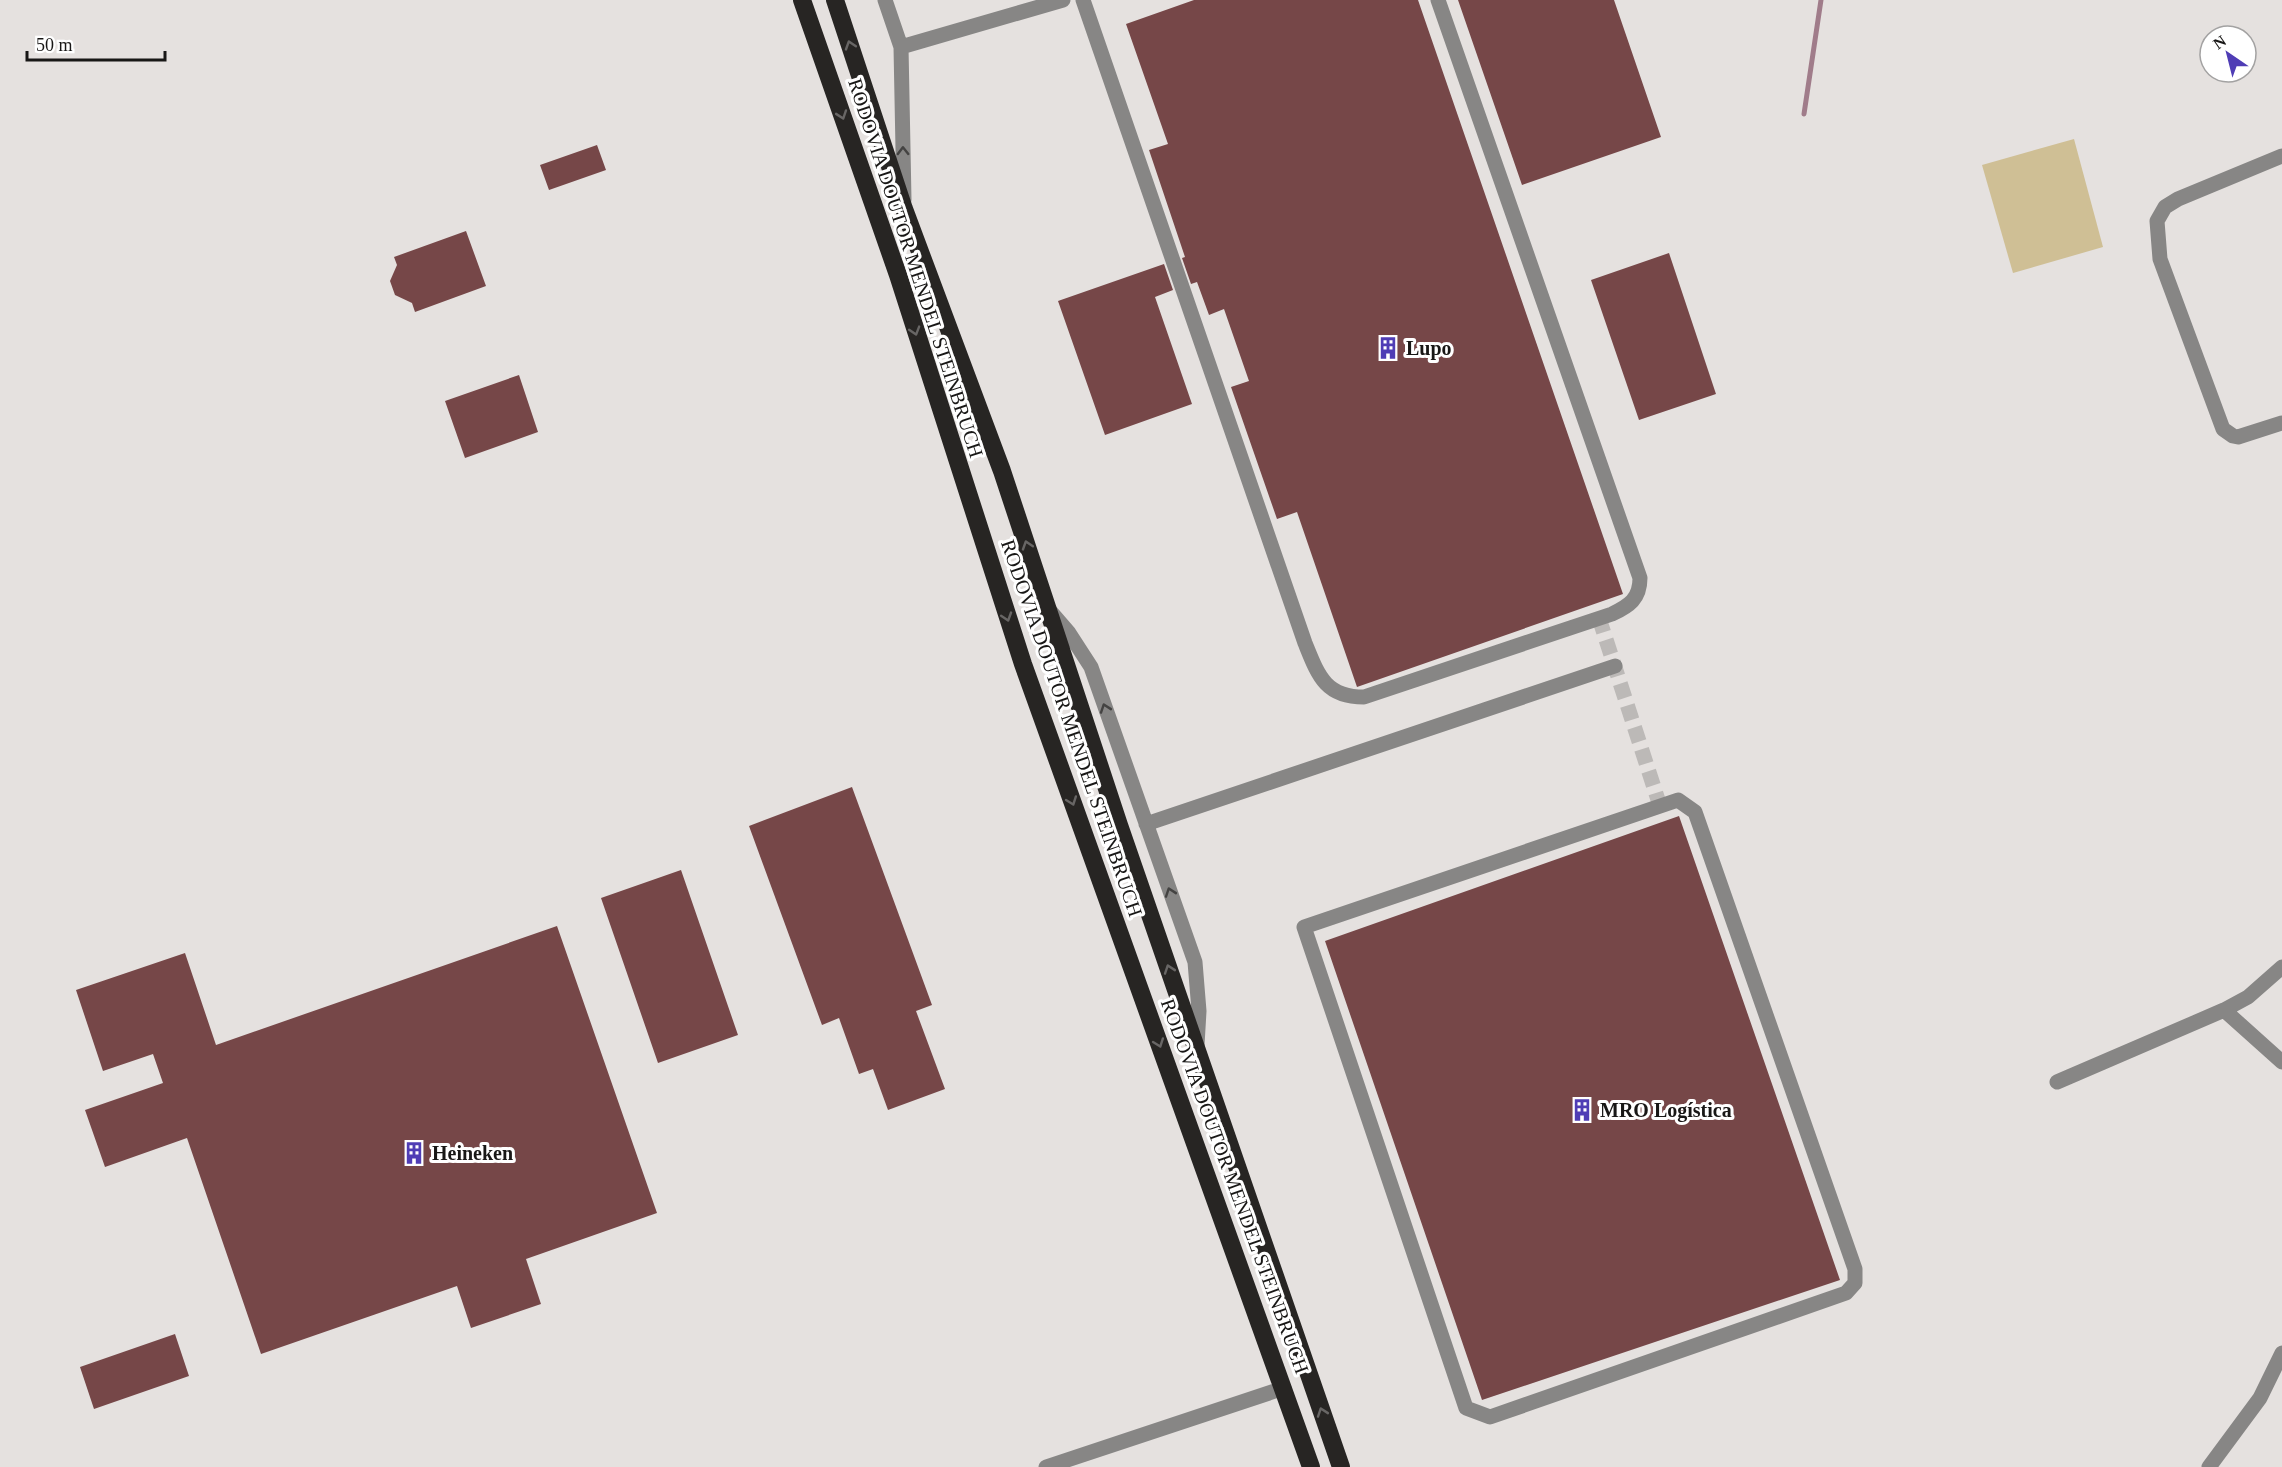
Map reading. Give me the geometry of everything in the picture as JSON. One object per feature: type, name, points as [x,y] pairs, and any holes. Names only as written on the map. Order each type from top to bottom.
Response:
[{"type":"highway","name":"RODOVIA DOUTOR MENDEL STEINBRUCH","points":[[802,0],[898,275],[954,457],[1023,664],[1311,1467]]},
{"type":"highway","name":"RODOVIA DOUTOR MENDEL STEINBRUCH","points":[[835,0],[904,209],[1002,471],[1119,825],[1341,1467]]},
{"type":"street","points":[[885,0],[901,47],[904,209]]},
{"type":"street","points":[[901,47],[1063,0]]},
{"type":"street","points":[[1083,0],[1305,643],[1321,679],[1333,691],[1354,697],[1364,697],[1612,614],[1633,602],[1640,588],[1640,578],[1438,0]]},
{"type":"street","points":[[2282,156],[2209,185],[2165,207],[2157,221],[2156,231],[2160,259],[2223,429],[2228,434],[2238,437],[2282,423]]},
{"type":"street","points":[[1048,608],[1069,633],[1091,667],[1195,962],[1198,999],[1197,1051]]},
{"type":"street","points":[[1146,824],[1614,666]]},
{"type":"street","points":[[1677,800],[1695,812],[1855,1269],[1855,1283],[1846,1293],[1490,1417],[1466,1408],[1304,927],[1677,800]]},
{"type":"street","points":[[2057,1082],[2224,1010],[2248,997],[2282,967]]},
{"type":"street","points":[[2224,1010],[2282,1062]]},
{"type":"street","points":[[2209,1467],[2260,1398],[2282,1353]]},
{"type":"street","points":[[1046,1467],[1284,1388]]},
{"type":"shaded area","points":[[2074,139],[2103,247],[2013,273],[1982,165]]},
{"type":"building","name":"Lupo","points":[[1194,0],[1418,0],[1623,594],[1357,687],[1297,512],[1277,519],[1231,387],[1249,381],[1224,309],[1209,315],[1197,282],[1191,284],[1182,258],[1185,257],[1149,150],[1168,144],[1126,24]]},
{"type":"building","points":[[1458,0],[1614,0],[1661,137],[1522,185]]},
{"type":"building","points":[[597,145],[606,170],[549,190],[540,165]]},
{"type":"building","points":[[466,231],[486,286],[415,312],[412,303],[395,295],[390,281],[397,265],[394,257]]},
{"type":"building","points":[[1669,253],[1716,394],[1639,420],[1591,280]]},
{"type":"building","points":[[1164,264],[1173,290],[1155,297],[1192,404],[1105,435],[1058,301]]},
{"type":"building","points":[[519,375],[538,432],[465,458],[445,401]]},
{"type":"building","points":[[852,787],[932,1005],[916,1011],[945,1089],[888,1110],[873,1069],[859,1074],[839,1018],[822,1025],[749,826]]},
{"type":"building","name":"MRO Logística","points":[[1679,816],[1840,1280],[1482,1400],[1325,941]]},
{"type":"building","points":[[681,870],[738,1035],[658,1063],[601,898]]},
{"type":"building","name":"Heineken","points":[[557,926],[657,1213],[526,1259],[541,1304],[471,1328],[457,1286],[261,1354],[187,1138],[105,1167],[85,1110],[163,1083],[153,1054],[103,1071],[76,990],[185,953],[216,1045]]},
{"type":"building","points":[[175,1334],[189,1376],[94,1409],[80,1367]]},
{"type":"waterway","points":[[1804,114],[1821,0]]},
{"type":"tunnel","points":[[1599,618],[1660,806]]},
{"type":"place","name":"Lupo","points":[[1388,348]]},
{"type":"place","name":"MRO Logística","points":[[1582,1110]]},
{"type":"place","name":"Heineken","points":[[414,1153]]}]
